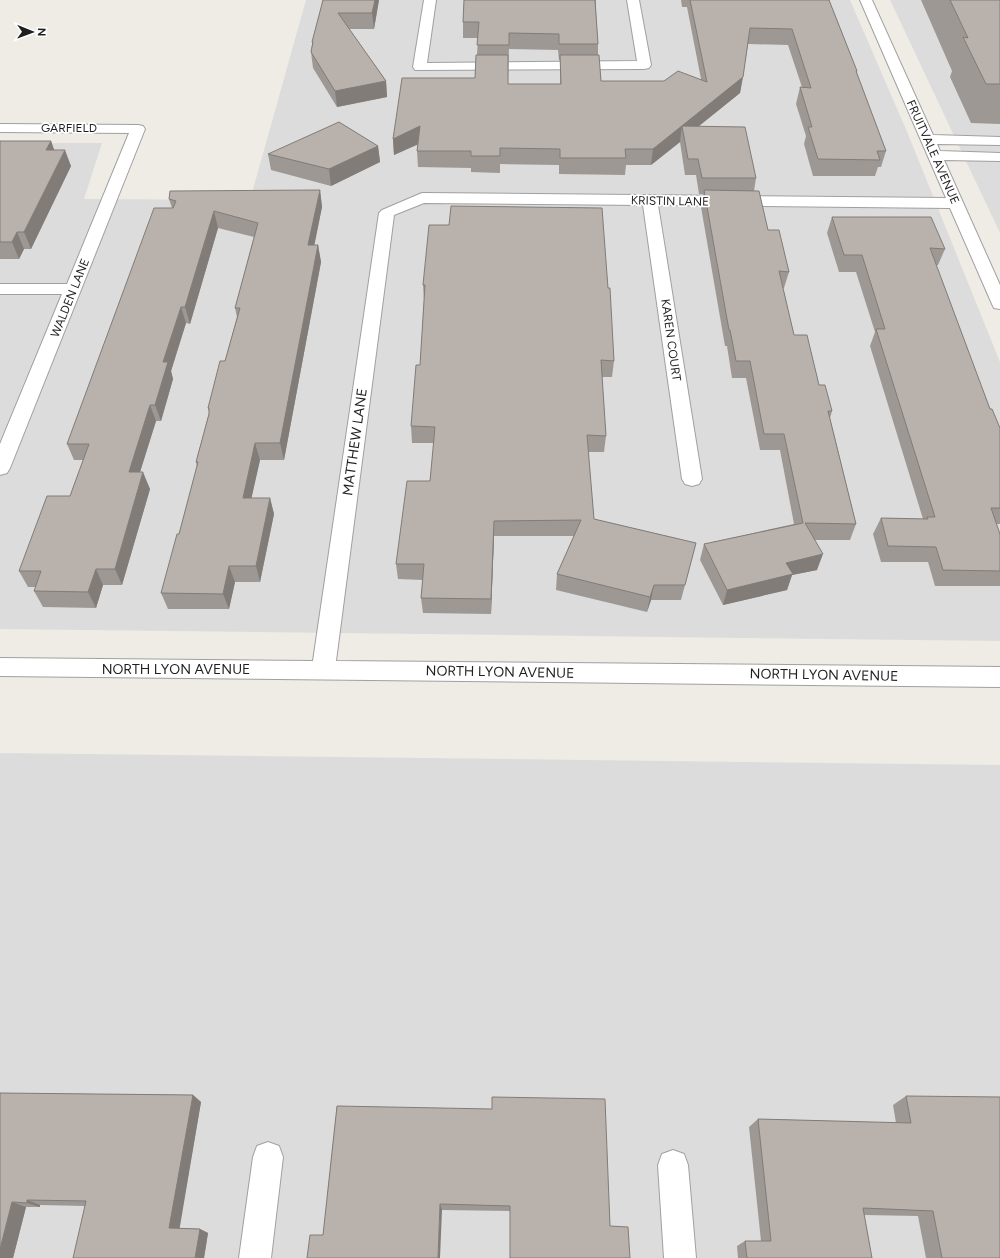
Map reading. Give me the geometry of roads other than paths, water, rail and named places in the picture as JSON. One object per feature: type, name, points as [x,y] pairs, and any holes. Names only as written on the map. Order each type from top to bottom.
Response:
[{"type":"street","points":[[430,0],[420,67],[644,65],[634,0]]},
{"type":"street","name":"FRUITVALE AVENUE","points":[[866,0],[1000,304]]},
{"type":"street","name":"GARFIELD","points":[[0,128],[138,129]]},
{"type":"street","name":"WALDEN LANE","points":[[0,468],[138,129]]},
{"type":"street","points":[[927,139],[1000,141]]},
{"type":"street","points":[[935,155],[1000,157]]},
{"type":"street","name":"KRISTIN LANE","points":[[387,213],[422,198],[956,203]]},
{"type":"street","name":"KAREN COURT","points":[[650,200],[692,479]]},
{"type":"street","name":"MATTHEW LANE","points":[[323,670],[387,213]]},
{"type":"street","points":[[0,289],[74,289]]},
{"type":"street","name":"NORTH LYON AVENUE","points":[[0,667],[1000,677]]},
{"type":"street","points":[[255,1258],[268,1157]]},
{"type":"street","points":[[673,1165],[680,1258]]}]
